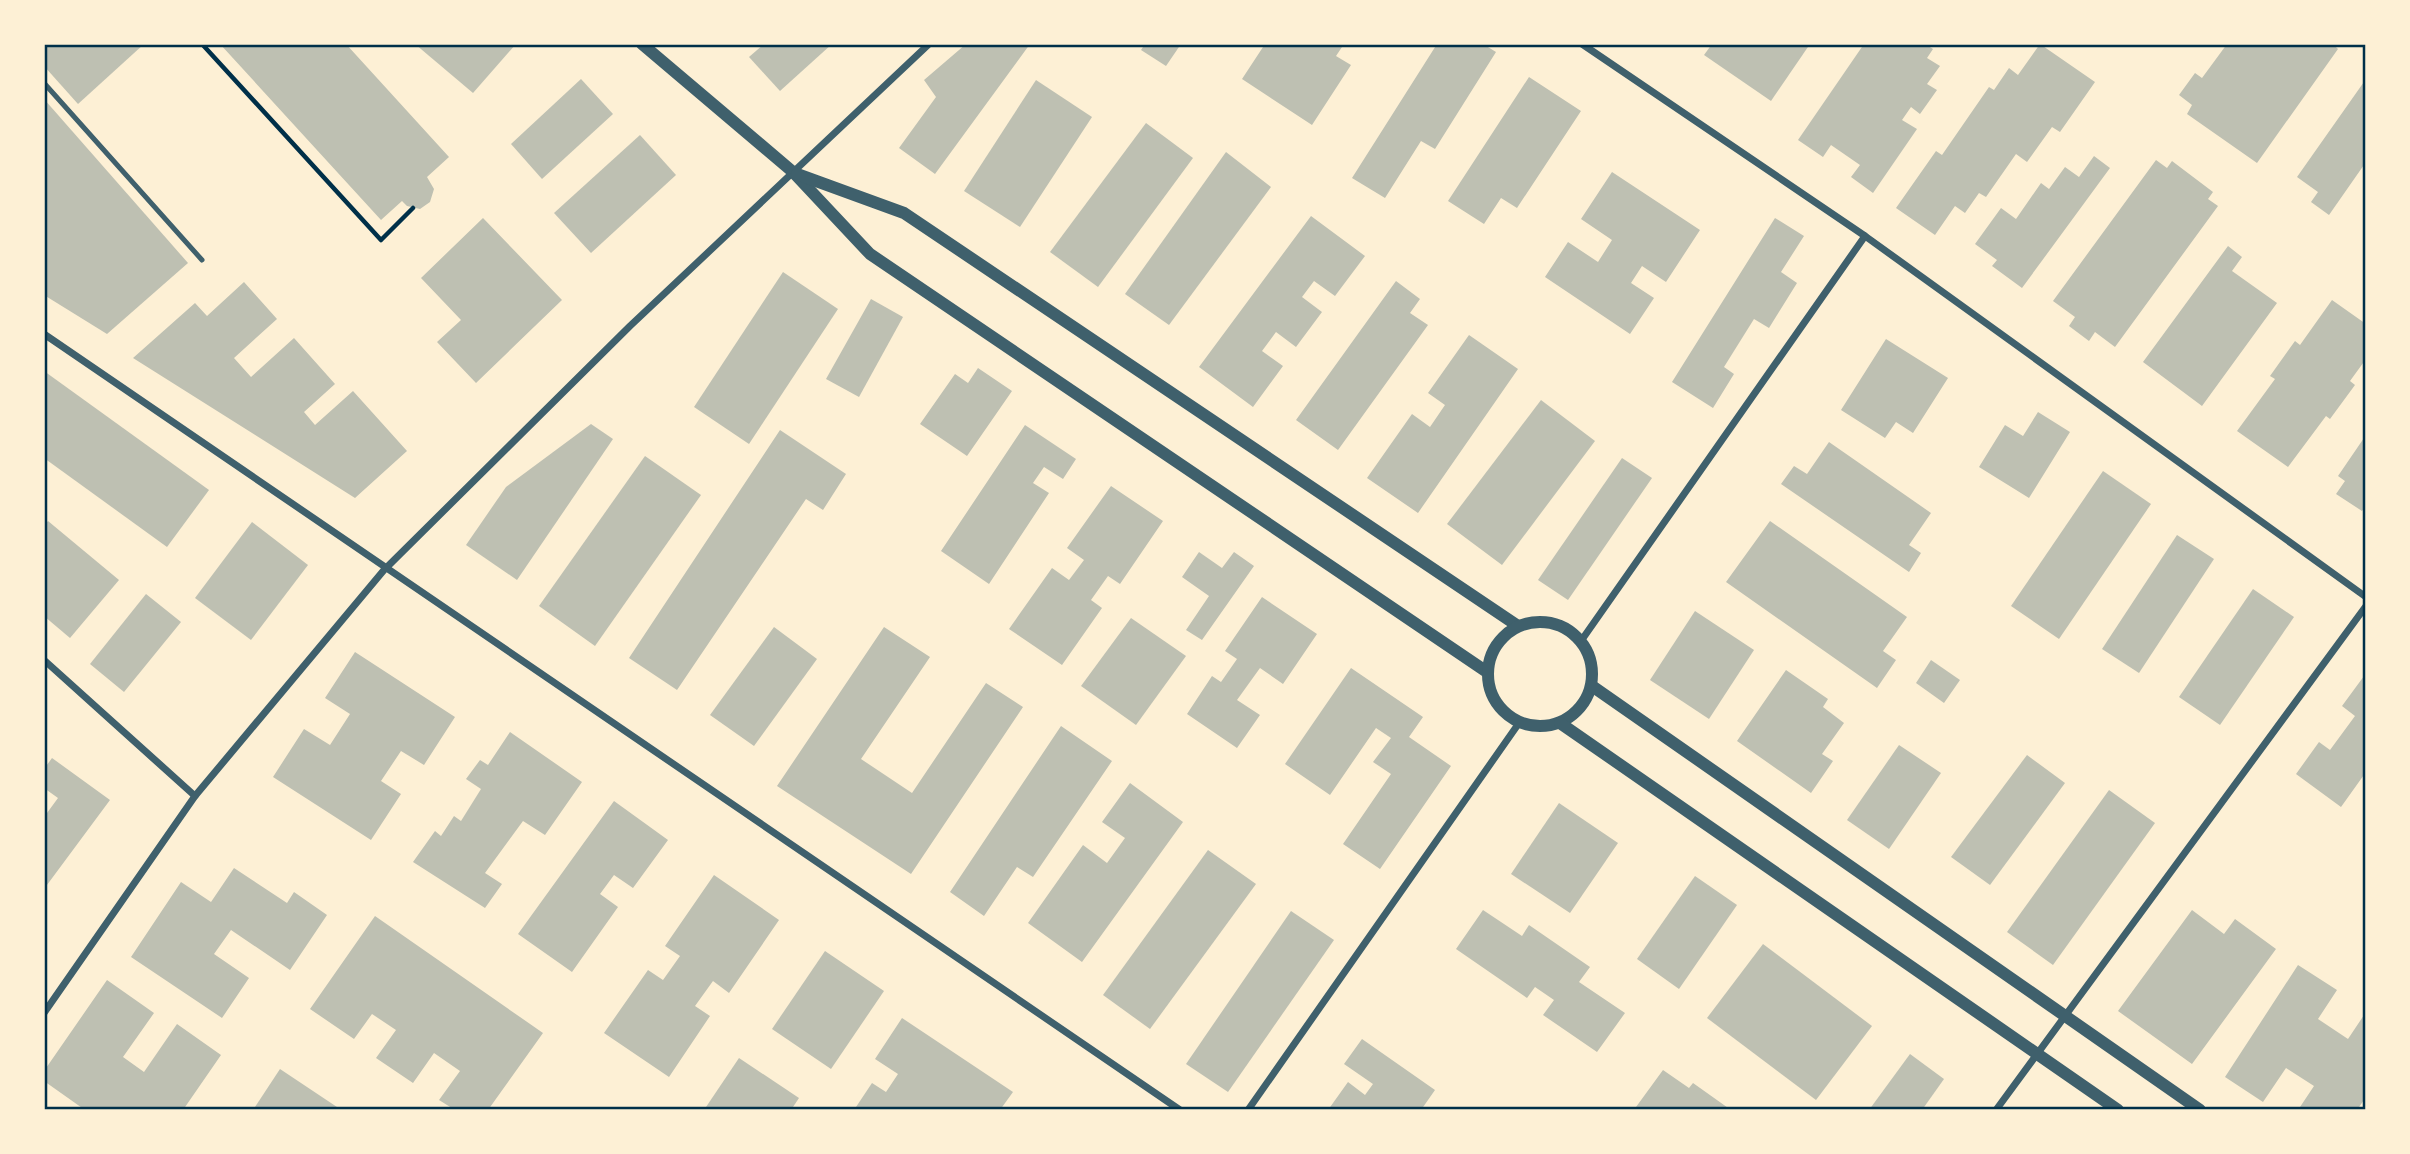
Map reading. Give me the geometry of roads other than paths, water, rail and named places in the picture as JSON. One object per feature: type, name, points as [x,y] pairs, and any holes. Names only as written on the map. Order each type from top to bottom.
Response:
[{"type":"street","points":[[642,44],[793,172],[870,254],[1488,672]]},
{"type":"street","points":[[44,1013],[195,796],[384,570],[630,326],[929,44]]},
{"type":"street","points":[[1582,44],[1865,236],[2366,597]]},
{"type":"street","points":[[793,172],[904,214],[1518,626]]},
{"type":"street","points":[[1581,641],[1865,236]]},
{"type":"street","points":[[44,334],[384,570],[1180,1110]]},
{"type":"street","points":[[1996,1110],[2366,606]]},
{"type":"street","points":[[1534,622],[1552,623],[1569,630],[1581,641],[1593,670],[1592,686],[1586,702],[1560,723],[1546,727],[1519,723],[1495,702],[1488,672],[1496,645],[1518,626],[1534,622]]},
{"type":"street","points":[[44,660],[195,796]]},
{"type":"street","points":[[1592,686],[2200,1110]]},
{"type":"street","points":[[1248,1110],[1519,723]]},
{"type":"street","points":[[1560,723],[2118,1110]]},
{"type":"lane","points":[[44,83],[202,260]]}]
